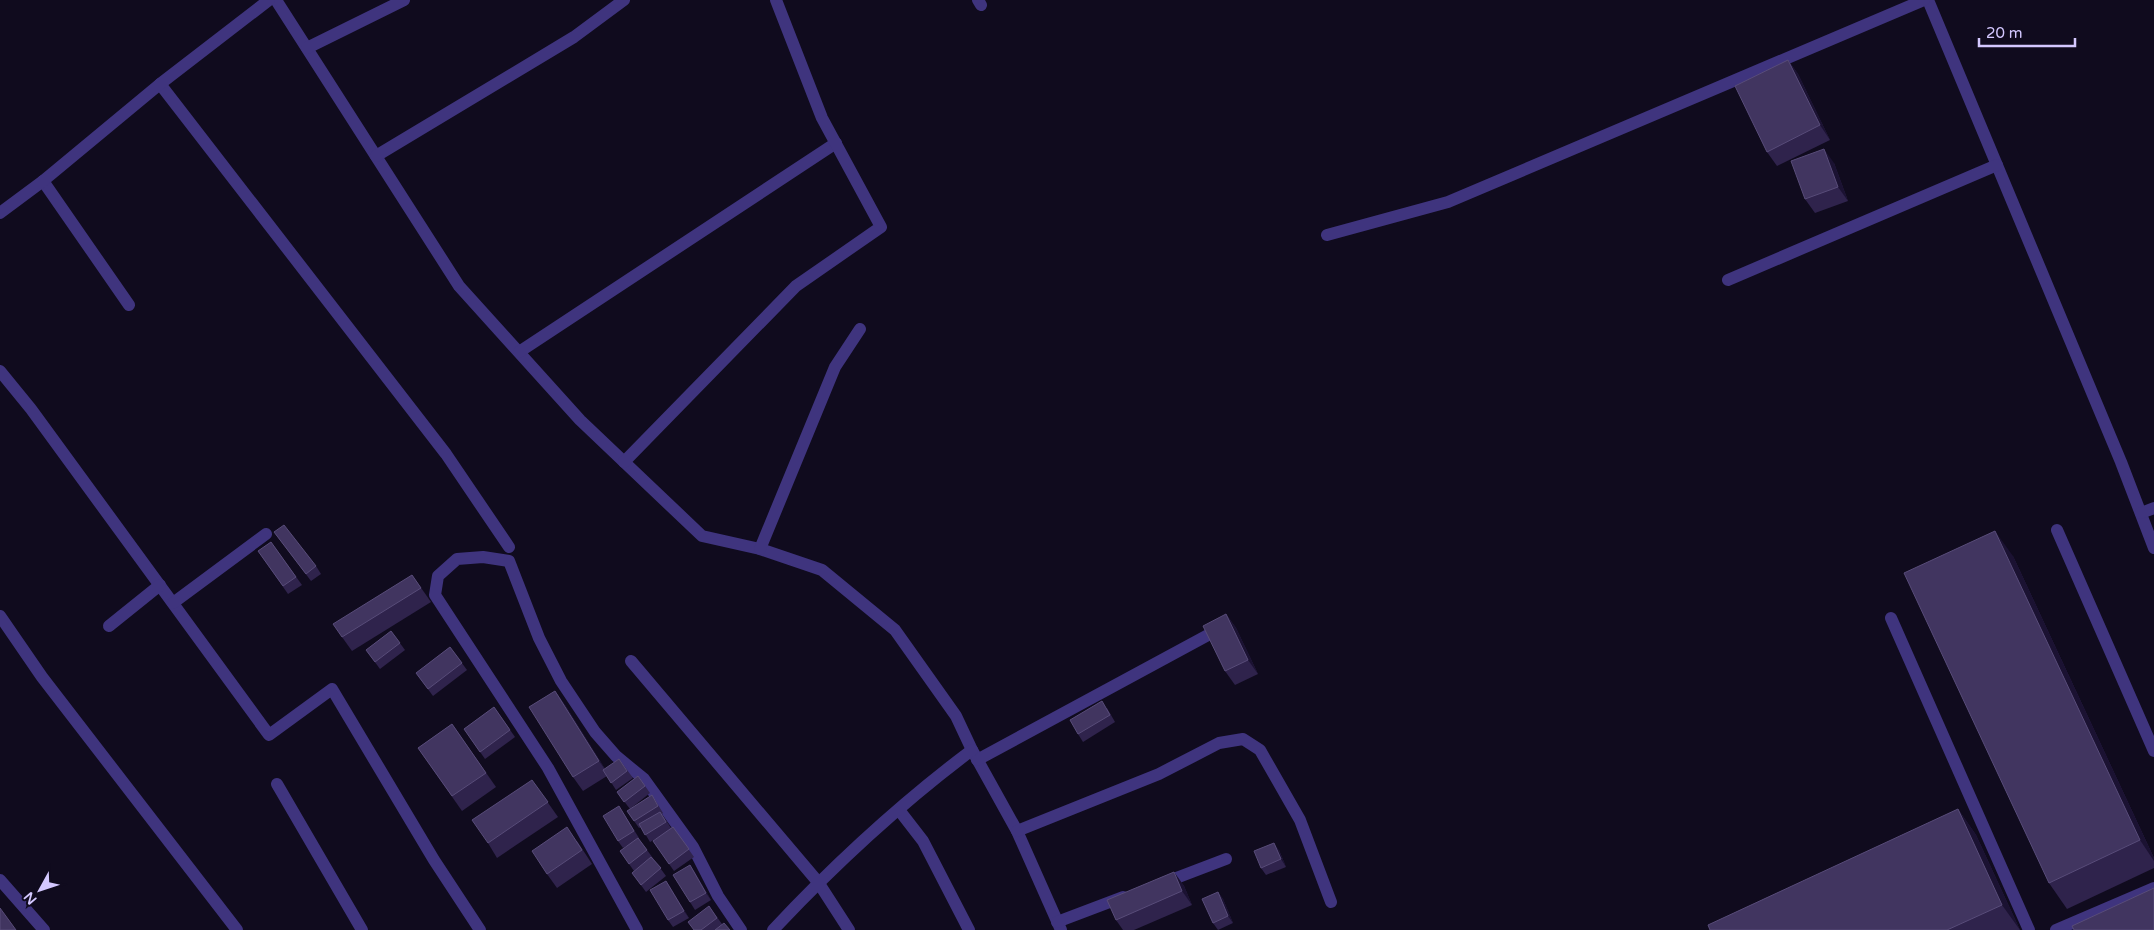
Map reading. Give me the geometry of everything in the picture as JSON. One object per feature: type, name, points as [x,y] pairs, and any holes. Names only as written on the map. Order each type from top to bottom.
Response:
[{"type":"street","points":[[0,213],[43,181],[160,84],[268,0]]},
{"type":"street","points":[[276,0],[459,286],[580,420],[702,536],[760,549],[822,570],[895,630],[956,716],[974,755],[1018,831],[1059,926],[1132,894]]},
{"type":"street","points":[[307,48],[404,0]]},
{"type":"street","points":[[376,156],[574,37],[624,0]]},
{"type":"street","points":[[624,462],[796,286],[881,227],[822,118],[776,0]]},
{"type":"street","points":[[1327,235],[1448,202],[1926,0],[1997,165],[2154,548]]},
{"type":"street","points":[[160,84],[446,454],[509,547]]},
{"type":"street","points":[[520,352],[836,143]]},
{"type":"street","points":[[1728,280],[1997,165]]},
{"type":"street","points":[[43,181],[130,305]]},
{"type":"street","points":[[760,549],[836,367],[860,329]]},
{"type":"street","points":[[0,371],[31,409],[269,735],[332,689],[434,860],[480,930]]},
{"type":"street","points":[[2140,513],[2154,508]]},
{"type":"street","points":[[2056,530],[2154,751]]},
{"type":"street","points":[[173,603],[266,534]]},
{"type":"street","points":[[637,930],[548,768],[435,595],[438,576],[457,559],[483,557],[509,561],[539,638],[561,681],[595,732],[616,756],[644,779],[693,848],[718,896],[741,930]]},
{"type":"street","points":[[109,626],[160,585]]},
{"type":"street","points":[[0,616],[42,677],[237,930]]},
{"type":"street","points":[[1892,618],[1972,813],[2029,930]]},
{"type":"street","points":[[773,930],[818,882],[932,780],[974,755],[1228,624]]},
{"type":"street","points":[[631,661],[818,882],[849,930]]},
{"type":"street","points":[[1018,831],[1159,774],[1219,743],[1242,739],[1260,750],[1300,820],[1331,902]]},
{"type":"street","points":[[277,784],[362,930]]},
{"type":"street","points":[[899,810],[923,842],[969,930]]},
{"type":"street","points":[[1151,887],[1226,859]]},
{"type":"street","points":[[0,880],[44,930]]},
{"type":"street","points":[[2056,930],[2154,888]]},
{"type":"building","points":[[1788,60],[1820,125],[1767,152],[1735,86]]},
{"type":"building","points":[[1824,149],[1838,187],[1805,199],[1791,161]]},
{"type":"building","points":[[284,525],[316,566],[306,574],[274,532]]},
{"type":"building","points":[[1995,531],[2140,840],[2049,883],[1904,573]]},
{"type":"building","points":[[271,542],[296,577],[283,586],[258,551]]},
{"type":"building","points":[[412,575],[421,588],[342,637],[333,624]]},
{"type":"building","points":[[1226,614],[1248,660],[1225,671],[1203,626]]},
{"type":"building","points":[[391,631],[400,643],[375,662],[366,650]]},
{"type":"building","points":[[450,647],[462,663],[428,689],[416,673]]},
{"type":"building","points":[[555,691],[599,761],[573,777],[529,707]]},
{"type":"building","points":[[1102,701],[1110,715],[1078,734],[1070,720]]},
{"type":"building","points":[[494,707],[510,730],[480,752],[464,729]]},
{"type":"building","points":[[452,724],[486,773],[452,796],[418,748]]},
{"type":"building","points":[[619,759],[627,771],[611,783],[603,770]]},
{"type":"building","points":[[638,776],[645,786],[624,802],[617,792]]},
{"type":"building","points":[[532,780],[548,802],[488,843],[472,820]]},
{"type":"building","points":[[652,795],[658,806],[634,821],[627,811]]},
{"type":"building","points":[[619,806],[634,831],[618,841],[603,816]]},
{"type":"building","points":[[1958,809],[2002,905],[1947,930],[1710,930],[1708,925]]},
{"type":"building","points":[[660,812],[666,822],[645,835],[639,824]]},
{"type":"building","points":[[567,827],[582,850],[547,874],[532,851]]},
{"type":"building","points":[[673,827],[689,849],[669,864],[653,841]]},
{"type":"building","points":[[638,838],[647,850],[629,864],[620,851]]},
{"type":"building","points":[[1274,843],[1281,859],[1261,868],[1254,851]]},
{"type":"building","points":[[651,857],[661,868],[641,885],[632,873]]},
{"type":"building","points":[[690,865],[706,893],[690,902],[673,875]]},
{"type":"building","points":[[1174,872],[1182,891],[1116,920],[1107,900]]},
{"type":"building","points":[[666,881],[684,911],[668,920],[650,890]]},
{"type":"building","points":[[2154,888],[2154,930],[2074,930],[2072,926]]},
{"type":"building","points":[[1218,892],[1228,916],[1213,923],[1202,899]]},
{"type":"building","points":[[709,906],[717,918],[701,930],[694,930],[688,922]]},
{"type":"building","points":[[0,908],[16,930],[0,930]]},
{"type":"building","points":[[724,923],[730,930],[715,930]]}]
